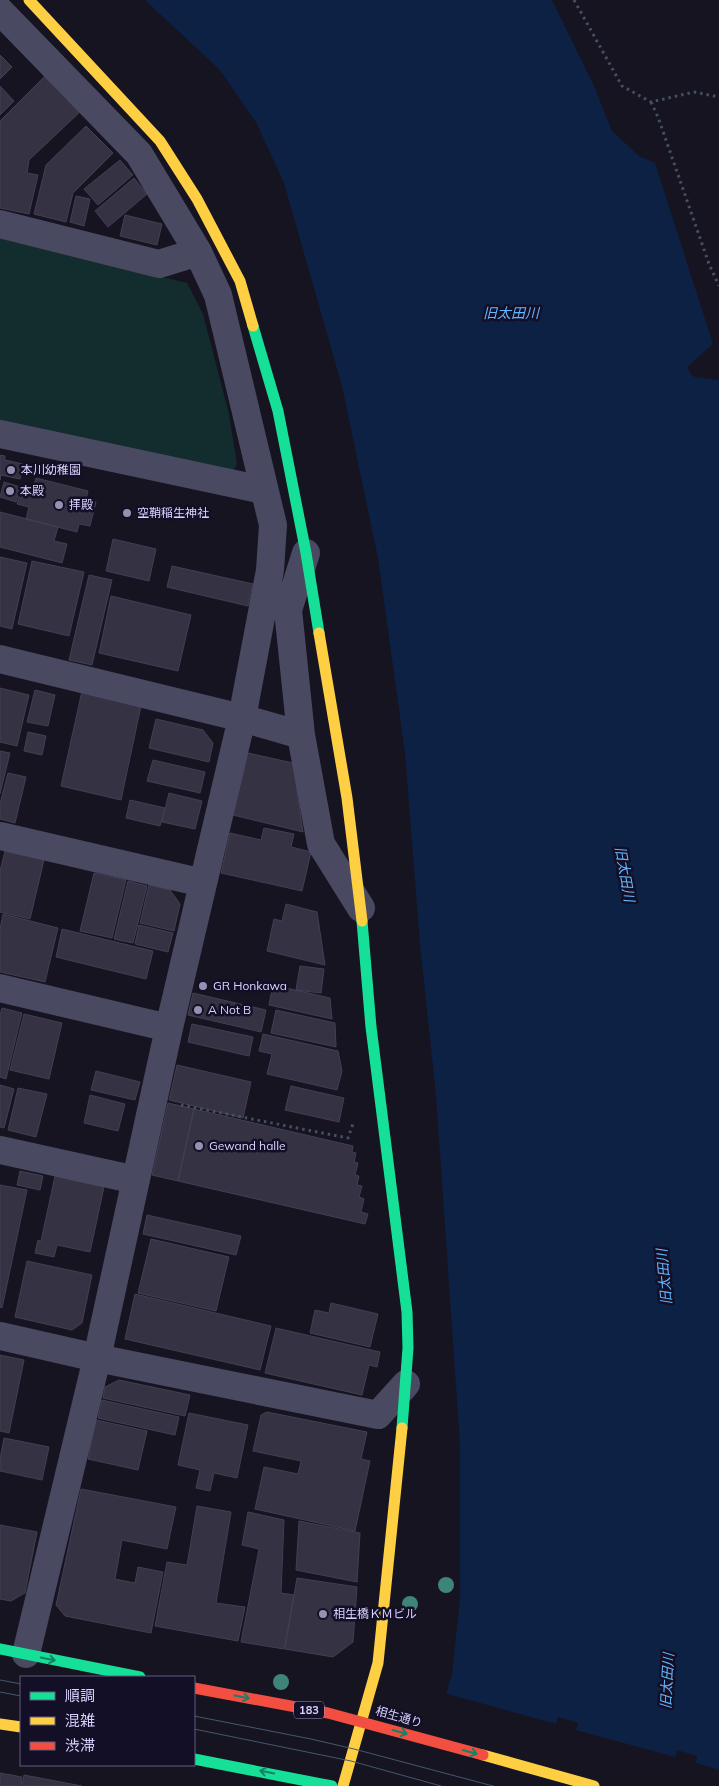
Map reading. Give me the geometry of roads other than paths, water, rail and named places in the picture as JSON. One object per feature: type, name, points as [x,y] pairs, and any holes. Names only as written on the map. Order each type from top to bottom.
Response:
[{"type":"main road","points":[[29,0],[160,141],[196,199],[240,281],[278,411],[306,553],[347,798],[361,908],[370,1027],[407,1312],[406,1384],[378,1664],[343,1786]]},
{"type":"main road","points":[[13,1652],[135,1676]]},
{"type":"main road","name":"相生通り","points":[[195,1688],[362,1721],[594,1786]]},
{"type":"main road","points":[[0,1724],[20,1727]]},
{"type":"main road","points":[[195,1759],[332,1786]]},
{"type":"street","points":[[0,11],[139,154],[198,252],[218,295],[263,490],[273,525],[270,570],[242,718],[169,1028],[97,1358],[13,1652]]},
{"type":"street","points":[[0,224],[159,264],[198,252]]},
{"type":"street","points":[[0,434],[263,490]]},
{"type":"street","points":[[306,553],[288,610],[301,735],[321,844],[361,908]]},
{"type":"street","points":[[0,659],[242,718],[301,735]]},
{"type":"street","points":[[0,836],[202,883]]},
{"type":"street","points":[[0,988],[169,1028]]},
{"type":"street","points":[[0,1150],[136,1180]]},
{"type":"street","points":[[0,1336],[97,1358],[378,1415],[406,1384]]},
{"type":"water","name":"旧太田川","points":[[145,0],[552,0],[594,86],[612,131],[639,156],[655,163],[713,344],[687,367],[691,375],[695,377],[719,380],[719,1786],[420,1786],[452,1674],[460,1600],[460,1444],[436,1095],[420,944],[405,753],[378,558],[342,386],[284,183],[257,124],[220,70]]},
{"type":"tram line","points":[[0,1680],[20,1684]]},
{"type":"tram line","points":[[0,1692],[20,1696]]},
{"type":"tram line","points":[[195,1716],[354,1749],[493,1786]]},
{"type":"tram line","points":[[195,1729],[351,1761],[441,1786]]},
{"type":"place","name":"本川幼稚園","points":[[11,470]]},
{"type":"place","name":"本殿","points":[[10,491]]},
{"type":"place","name":"拝殿","points":[[59,505]]},
{"type":"place","name":"空鞘稲生神社","points":[[127,513]]},
{"type":"place","name":"GR Honkawa","points":[[203,986]]},
{"type":"place","name":"A Not B","points":[[198,1010]]},
{"type":"place","name":"Gewand halle","points":[[199,1146]]},
{"type":"place","name":"相生橋ＫＭビル","points":[[323,1614]]}]
